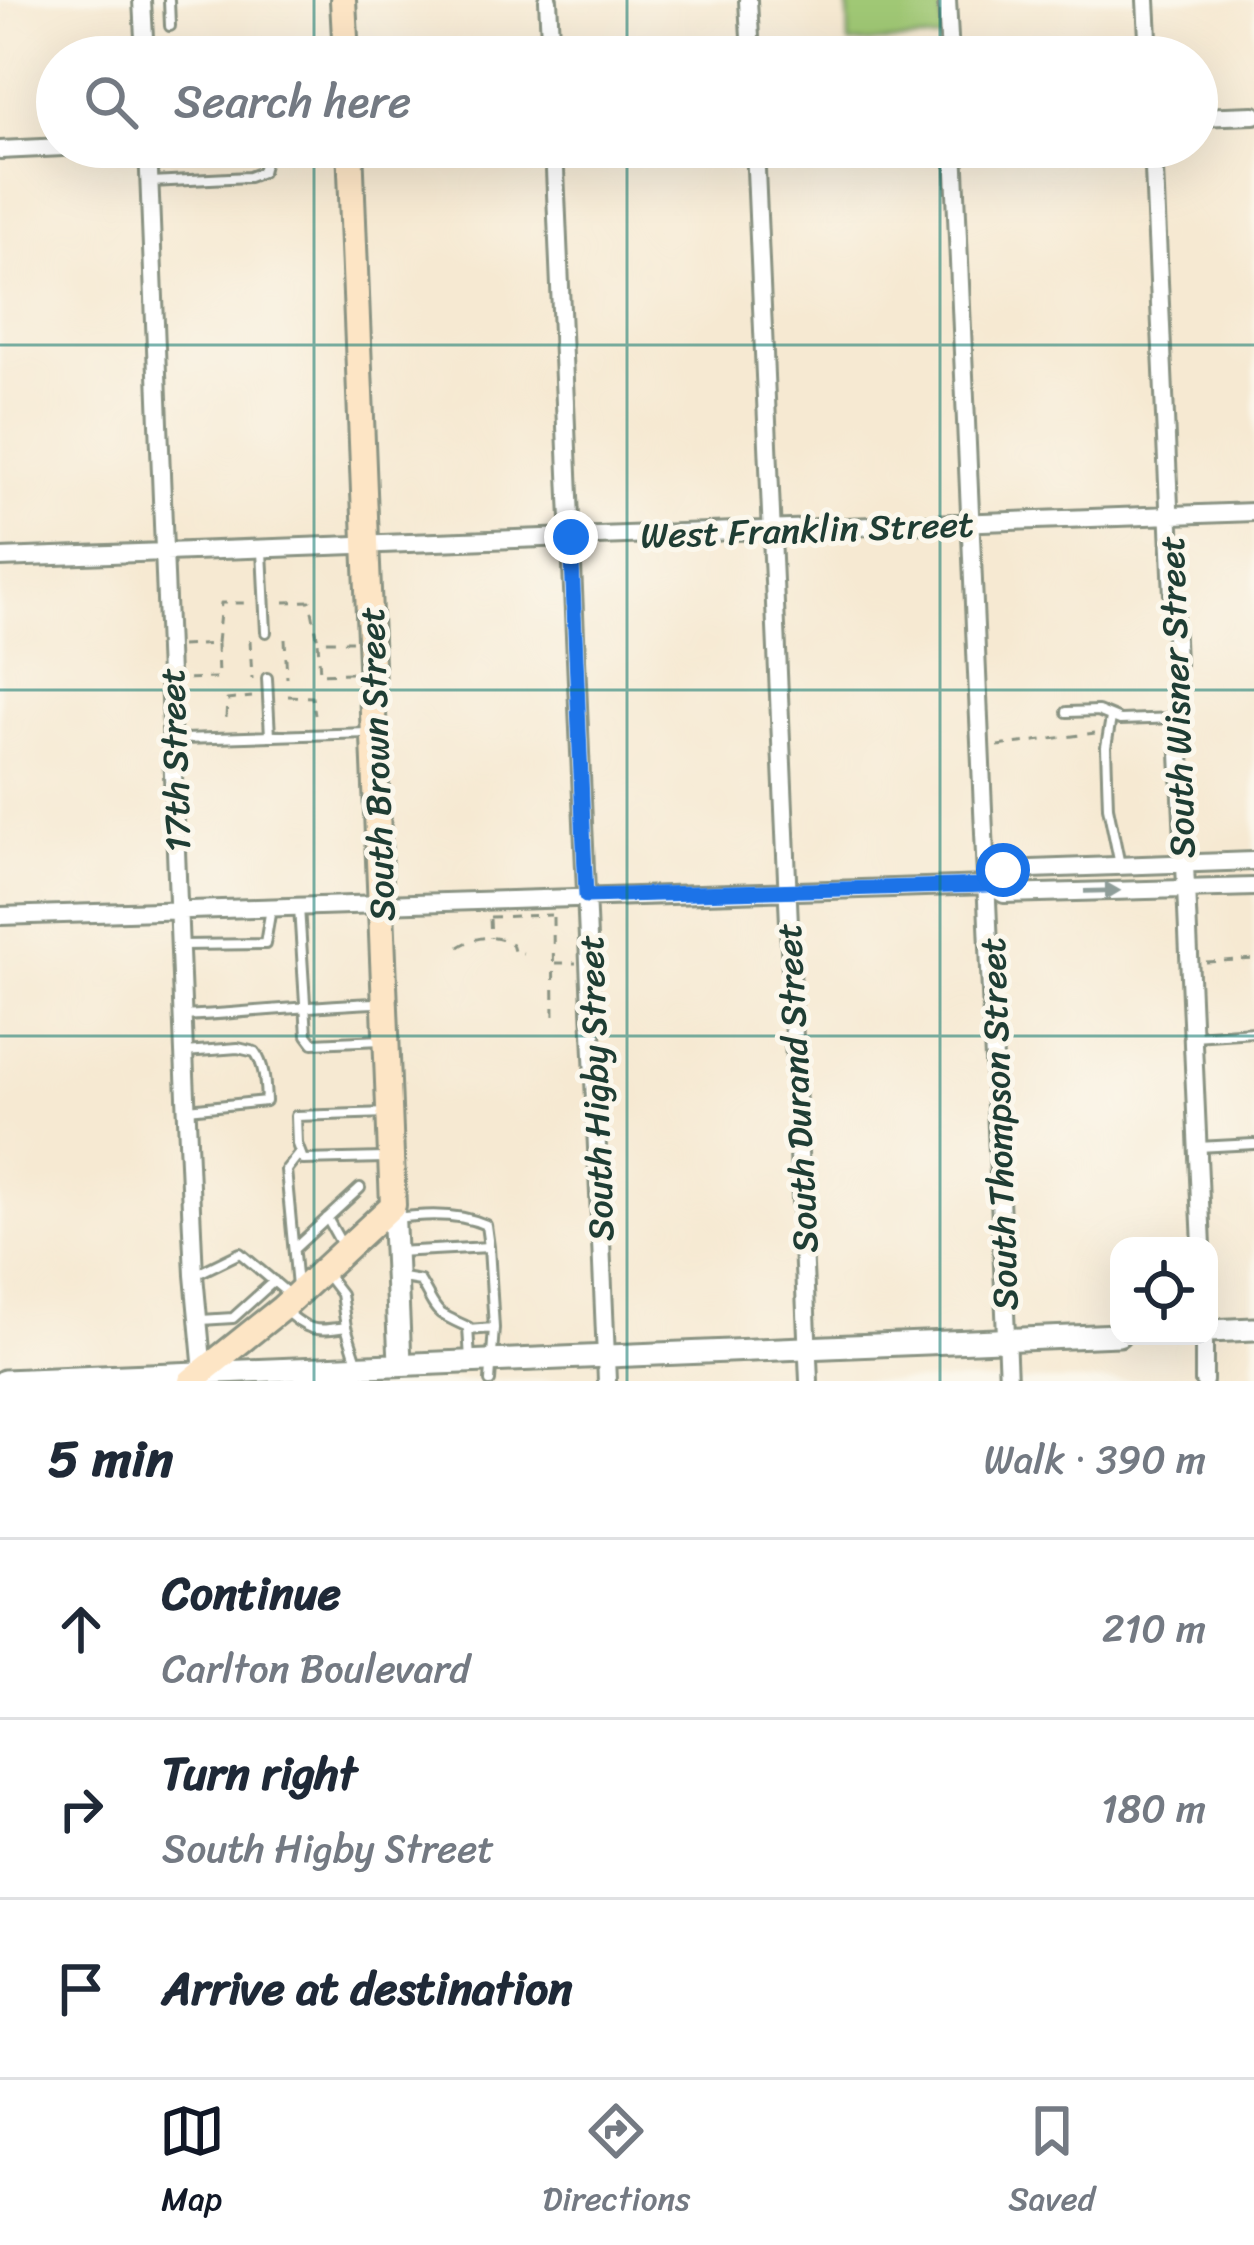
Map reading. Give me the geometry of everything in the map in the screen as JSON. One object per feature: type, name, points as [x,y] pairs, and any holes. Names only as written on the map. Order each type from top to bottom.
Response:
[{"type":"main road","points":[[343,0],[345,36]]},
{"type":"main road","name":"South Brown Street","points":[[351,168],[393,1212]]},
{"type":"main road","points":[[197,1377],[287,1295],[393,1212]]},
{"type":"street","points":[[142,0],[144,36]]},
{"type":"street","points":[[548,0],[550,36]]},
{"type":"street","points":[[748,0],[750,36]]},
{"type":"street","points":[[947,0],[949,36]]},
{"type":"street","points":[[1146,0],[1148,36]]},
{"type":"street","points":[[1218,116],[1254,115]]},
{"type":"street","points":[[0,150],[36,148]]},
{"type":"street","name":"17th Street","points":[[149,168],[182,1016],[194,1275],[201,1320],[197,1377]]},
{"type":"street","name":"South Higby Street","points":[[555,168],[607,1381]]},
{"type":"street","name":"South Durand Street","points":[[756,168],[809,1381]]},
{"type":"street","name":"South Thompson Street","points":[[955,168],[1008,1381]]},
{"type":"street","name":"South Wisner Street","points":[[1154,168],[1202,1237]]},
{"type":"street","name":"West Franklin Street","points":[[0,558],[1254,512]]},
{"type":"street","points":[[988,885],[1003,870],[1254,861]]},
{"type":"street","points":[[0,916],[787,889],[988,885],[1004,894],[1254,887]]},
{"type":"street","name":"South Brown Street","points":[[393,1212],[400,1372]]},
{"type":"street","points":[[1218,1332],[1254,1329]]},
{"type":"street","points":[[4,1381],[458,1367],[492,1370],[606,1355],[1110,1335]]},
{"type":"street","points":[[1204,1381],[1206,1345]]},
{"type":"lane","points":[[170,0],[170,26]]},
{"type":"lane","points":[[149,182],[249,177],[263,168]]},
{"type":"lane","points":[[262,551],[266,632]]},
{"type":"lane","points":[[267,678],[270,736]]},
{"type":"lane","points":[[1066,712],[1098,711],[1111,718],[1179,718]]},
{"type":"lane","points":[[1111,718],[1108,808],[1120,865]]},
{"type":"lane","points":[[172,735],[183,739],[375,733]]},
{"type":"lane","points":[[181,945],[265,944],[271,906]]},
{"type":"lane","points":[[299,906],[304,1027],[313,1042],[387,1040]]},
{"type":"lane","points":[[182,1016],[386,1003]]},
{"type":"lane","points":[[1191,1036],[1254,1032]]},
{"type":"lane","points":[[184,1052],[238,1048],[256,1052],[262,1060],[266,1101],[187,1109]]},
{"type":"lane","points":[[287,1295],[294,1249],[286,1170],[298,1155],[296,1117],[389,1113]]},
{"type":"lane","points":[[1197,1147],[1254,1144]]},
{"type":"lane","points":[[298,1155],[316,1163],[391,1158]]},
{"type":"lane","points":[[294,1249],[360,1188]]},
{"type":"lane","points":[[393,1212],[476,1220],[489,1230],[492,1370]]},
{"type":"lane","points":[[327,1219],[346,1251]]},
{"type":"lane","points":[[395,1252],[489,1247]]},
{"type":"lane","points":[[194,1275],[240,1253],[287,1295],[306,1328],[346,1327]]},
{"type":"lane","points":[[323,1271],[341,1292],[346,1327],[364,1371]]},
{"type":"lane","points":[[396,1277],[420,1281],[435,1312],[469,1330],[494,1328]]},
{"type":"lane","points":[[201,1320],[233,1318],[287,1295]]},
{"type":"lane","points":[[458,1367],[469,1330]]},
{"type":"path","points":[[284,602],[310,601],[320,674],[353,673]]},
{"type":"path","points":[[181,680],[218,677],[221,603],[248,603]]},
{"type":"path","points":[[285,639],[287,678]]},
{"type":"path","points":[[250,640],[252,680]]},
{"type":"path","points":[[318,641],[352,641]]},
{"type":"path","points":[[179,646],[217,644]]},
{"type":"path","points":[[288,696],[313,697],[315,715]]},
{"type":"path","points":[[226,718],[227,700],[252,697]]},
{"type":"path","points":[[996,746],[1109,733]]},
{"type":"path","points":[[491,938],[490,914],[553,912],[554,1020]]},
{"type":"path","points":[[459,947],[471,938],[502,938],[514,951],[523,952]]},
{"type":"path","points":[[1206,962],[1254,959]]},
{"type":"path","points":[[554,963],[580,963]]},
{"type":"green space","points":[[848,0],[941,0],[944,36],[849,36]]},
{"type":"route","points":[[571,537],[586,896],[988,885],[1003,870]]}]
